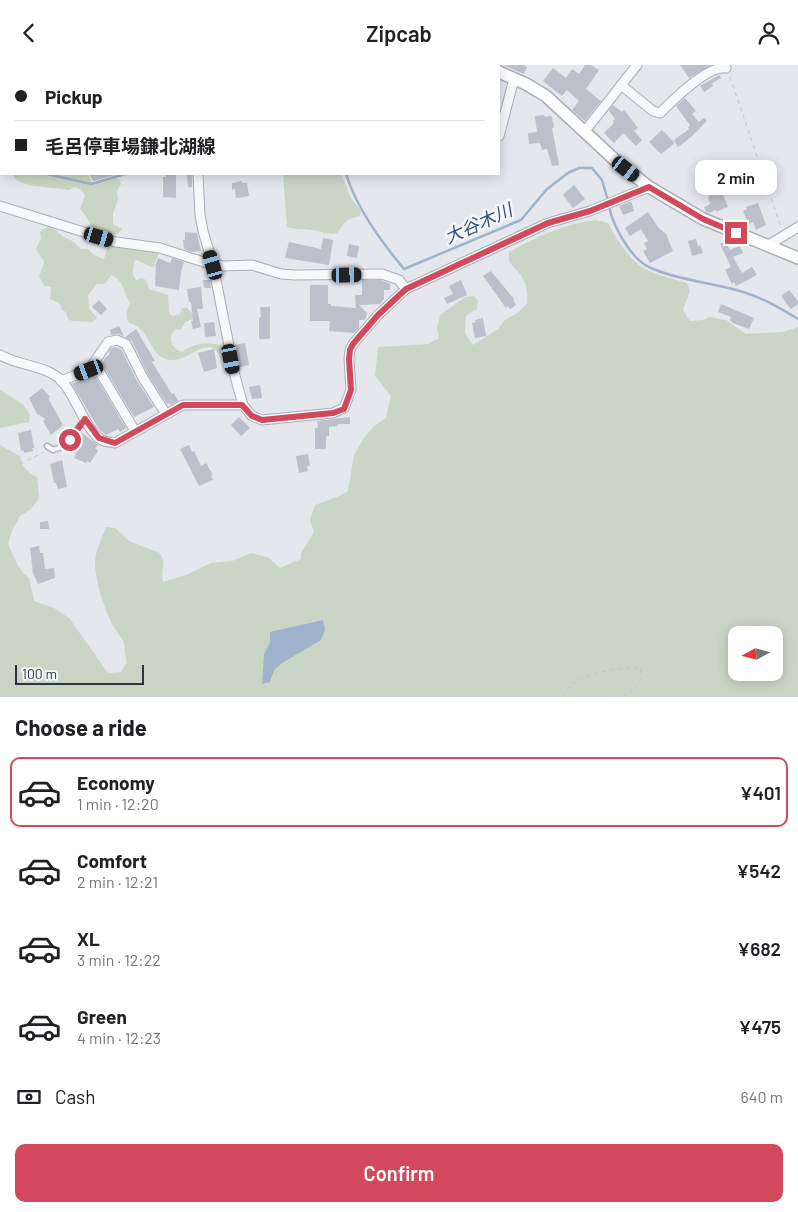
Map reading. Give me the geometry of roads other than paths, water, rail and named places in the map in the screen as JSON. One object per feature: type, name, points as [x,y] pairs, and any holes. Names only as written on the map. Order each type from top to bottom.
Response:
[{"type":"main road","points":[[500,72],[526,84],[546,96],[615,160],[649,187],[703,219],[798,258]]},
{"type":"street","points":[[585,131],[637,65]]},
{"type":"street","points":[[621,85],[652,111],[660,113],[690,85],[715,68],[726,68]]},
{"type":"street","points":[[500,128],[502,111],[514,79]]},
{"type":"street","points":[[198,175],[200,215],[213,265],[242,405],[252,416],[262,420],[333,413],[344,409],[351,390],[349,359],[353,344],[378,315],[406,289],[548,223],[603,206],[649,187]]},
{"type":"street","points":[[0,206],[116,242],[160,248],[213,265],[252,265],[295,275],[382,274],[399,280],[406,289]]},
{"type":"street","points":[[767,246],[798,227]]},
{"type":"street","points":[[61,381],[89,370],[95,364],[108,342],[118,340],[126,344],[166,414]]},
{"type":"street","points":[[0,355],[12,361],[46,371],[61,381],[85,419],[99,438],[104,441],[115,443],[183,405],[242,405]]},
{"type":"street","points":[[95,364],[135,431]]},
{"type":"lane","points":[[47,446],[53,450],[64,447],[85,419]]},
{"type":"water","points":[[323,620],[325,630],[321,640],[282,663],[274,670],[270,682],[262,684],[264,654],[270,642],[270,632]]},
{"type":"waterway","name":"大谷木川","points":[[346,175],[363,212],[378,236],[404,269],[521,220],[547,189],[568,173],[579,168],[592,168],[602,180],[608,201]]},
{"type":"waterway","points":[[51,175],[91,184],[122,175]]},
{"type":"waterway","name":"大谷木川","points":[[609,206],[614,223],[624,242],[644,264],[672,276],[750,294],[798,319]]}]
